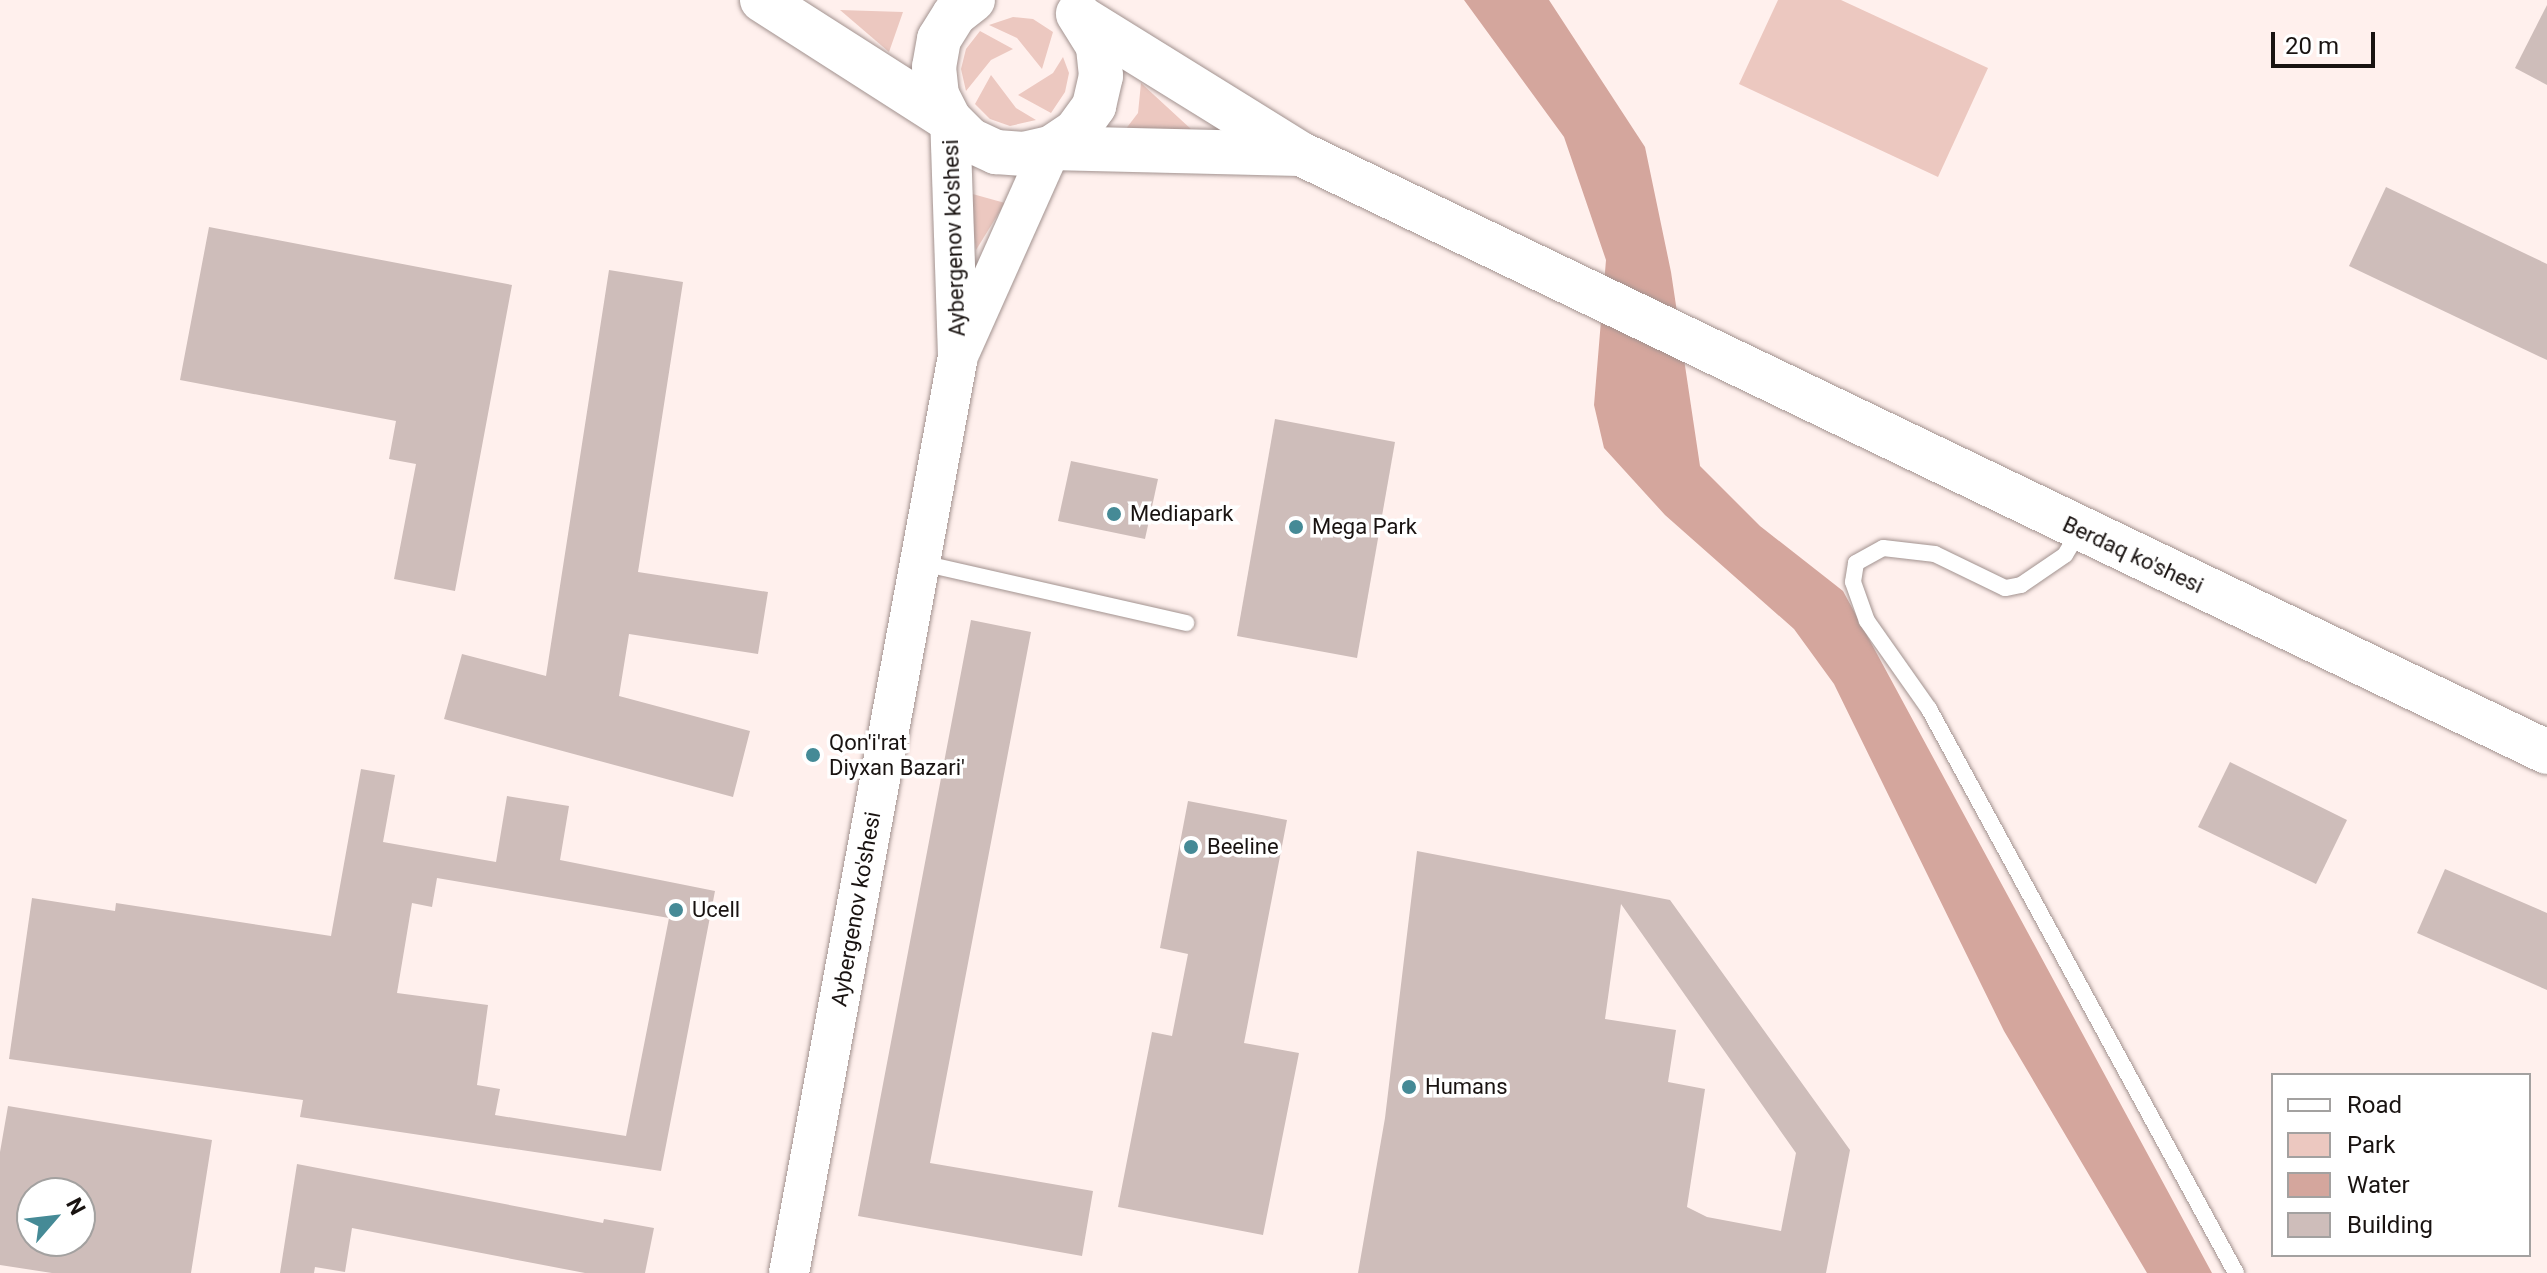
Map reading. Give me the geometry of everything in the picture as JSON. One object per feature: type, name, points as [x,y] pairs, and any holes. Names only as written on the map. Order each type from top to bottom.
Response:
[{"type":"main road","points":[[762,0],[950,120],[970,140],[996,152],[1024,154],[1051,148],[1301,154]]},
{"type":"main road","points":[[950,120],[937,95],[934,67],[939,39],[954,15],[973,0]]},
{"type":"main road","points":[[1051,148],[1076,131],[1094,106],[1101,76],[1098,46],[1076,6]]},
{"type":"main road","name":"Berdaq ko'shesi","points":[[1076,6],[1301,154],[1719,359],[2547,752]]},
{"type":"street","name":"Aybergenov ko'shesi","points":[[789,1273],[958,356],[950,120]]},
{"type":"street","name":"Aybergenov ko'shesi","points":[[958,356],[1051,148]]},
{"type":"lane","points":[[2080,530],[2065,555],[2021,585],[2005,588],[1935,554],[1883,548],[1856,563],[1853,582],[1867,621],[1936,721],[2236,1273]]},
{"type":"lane","points":[[920,562],[1186,623]]},
{"type":"green space","points":[[1778,0],[1841,0],[1988,68],[1938,177],[1739,84]]},
{"type":"green space","points":[[840,10],[903,12],[889,52]]},
{"type":"green space","points":[[1013,17],[1033,19],[1053,32],[1042,69],[1017,38],[989,25]]},
{"type":"green space","points":[[980,31],[1013,49],[991,60],[966,91],[961,69],[966,49]]},
{"type":"green space","points":[[1063,57],[1069,73],[1065,92],[1051,113],[1018,95],[1053,73]]},
{"type":"green space","points":[[991,75],[1016,108],[1036,120],[1010,126],[990,119],[975,104]]},
{"type":"green space","points":[[1141,83],[1192,130],[1122,134],[1138,113]]},
{"type":"green space","points":[[969,193],[1005,203],[976,250]]},
{"type":"water","points":[[1464,0],[1549,0],[1645,147],[1671,272],[1700,466],[1760,526],[1843,591],[2212,1273],[2147,1273],[2004,1031],[1834,684],[1794,629],[1665,515],[1604,448],[1594,405],[1606,260],[1564,137]]},
{"type":"building","points":[[2547,5],[2547,85],[2515,68]]},
{"type":"building","points":[[2386,187],[2547,264],[2547,360],[2349,266]]},
{"type":"building","points":[[209,227],[512,285],[455,591],[394,579],[416,464],[389,459],[396,421],[180,380]]},
{"type":"building","points":[[609,270],[683,282],[638,572],[768,592],[758,654],[629,634],[619,696],[750,731],[733,797],[444,719],[462,654],[546,676]]},
{"type":"building","points":[[1275,419],[1395,442],[1357,658],[1237,636]]},
{"type":"building","points":[[1071,461],[1158,479],[1145,539],[1058,521]]},
{"type":"building","points":[[971,620],[1031,632],[930,1163],[1093,1191],[1082,1256],[858,1216]]},
{"type":"building","points":[[2230,762],[2347,820],[2316,884],[2198,827]]},
{"type":"building","points":[[361,769],[395,775],[383,842],[496,862],[507,796],[569,806],[560,860],[715,891],[661,1171],[300,1117],[303,1100],[9,1059],[32,898],[115,911],[116,903],[331,936]],"holes":[[[437,878],[669,918],[626,1136],[495,1115],[500,1089],[477,1085],[488,1005],[397,993],[412,903],[432,907]]]},
{"type":"building","points":[[1188,801],[1287,820],[1244,1043],[1299,1053],[1263,1235],[1118,1207],[1152,1032],[1172,1036],[1188,954],[1160,948]]},
{"type":"building","points":[[1417,851],[1670,900],[1850,1150],[1826,1273],[1358,1273],[1385,1118]],"holes":[[[1621,904],[1796,1153],[1781,1231],[1707,1217],[1687,1207],[1705,1089],[1668,1082],[1676,1030],[1605,1019]]]},
{"type":"building","points":[[2445,869],[2547,913],[2547,990],[2417,933]]},
{"type":"building","points":[[8,1106],[212,1140],[191,1273],[52,1273],[0,1265],[0,1152]]},
{"type":"building","points":[[297,1164],[603,1223],[604,1219],[654,1228],[645,1273],[585,1273],[352,1228],[345,1272],[315,1267],[314,1273],[280,1273]]},
{"type":"place","name":"Mediapark","points":[[1114,514]]},
{"type":"place","name":"Mega Park","points":[[1296,527]]},
{"type":"place","name":"Qon'i'rat Diyxan Bazari'","points":[[813,755]]},
{"type":"place","name":"Beeline","points":[[1191,847]]},
{"type":"place","name":"Ucell","points":[[676,910]]},
{"type":"place","name":"Humans","points":[[1409,1087]]}]
